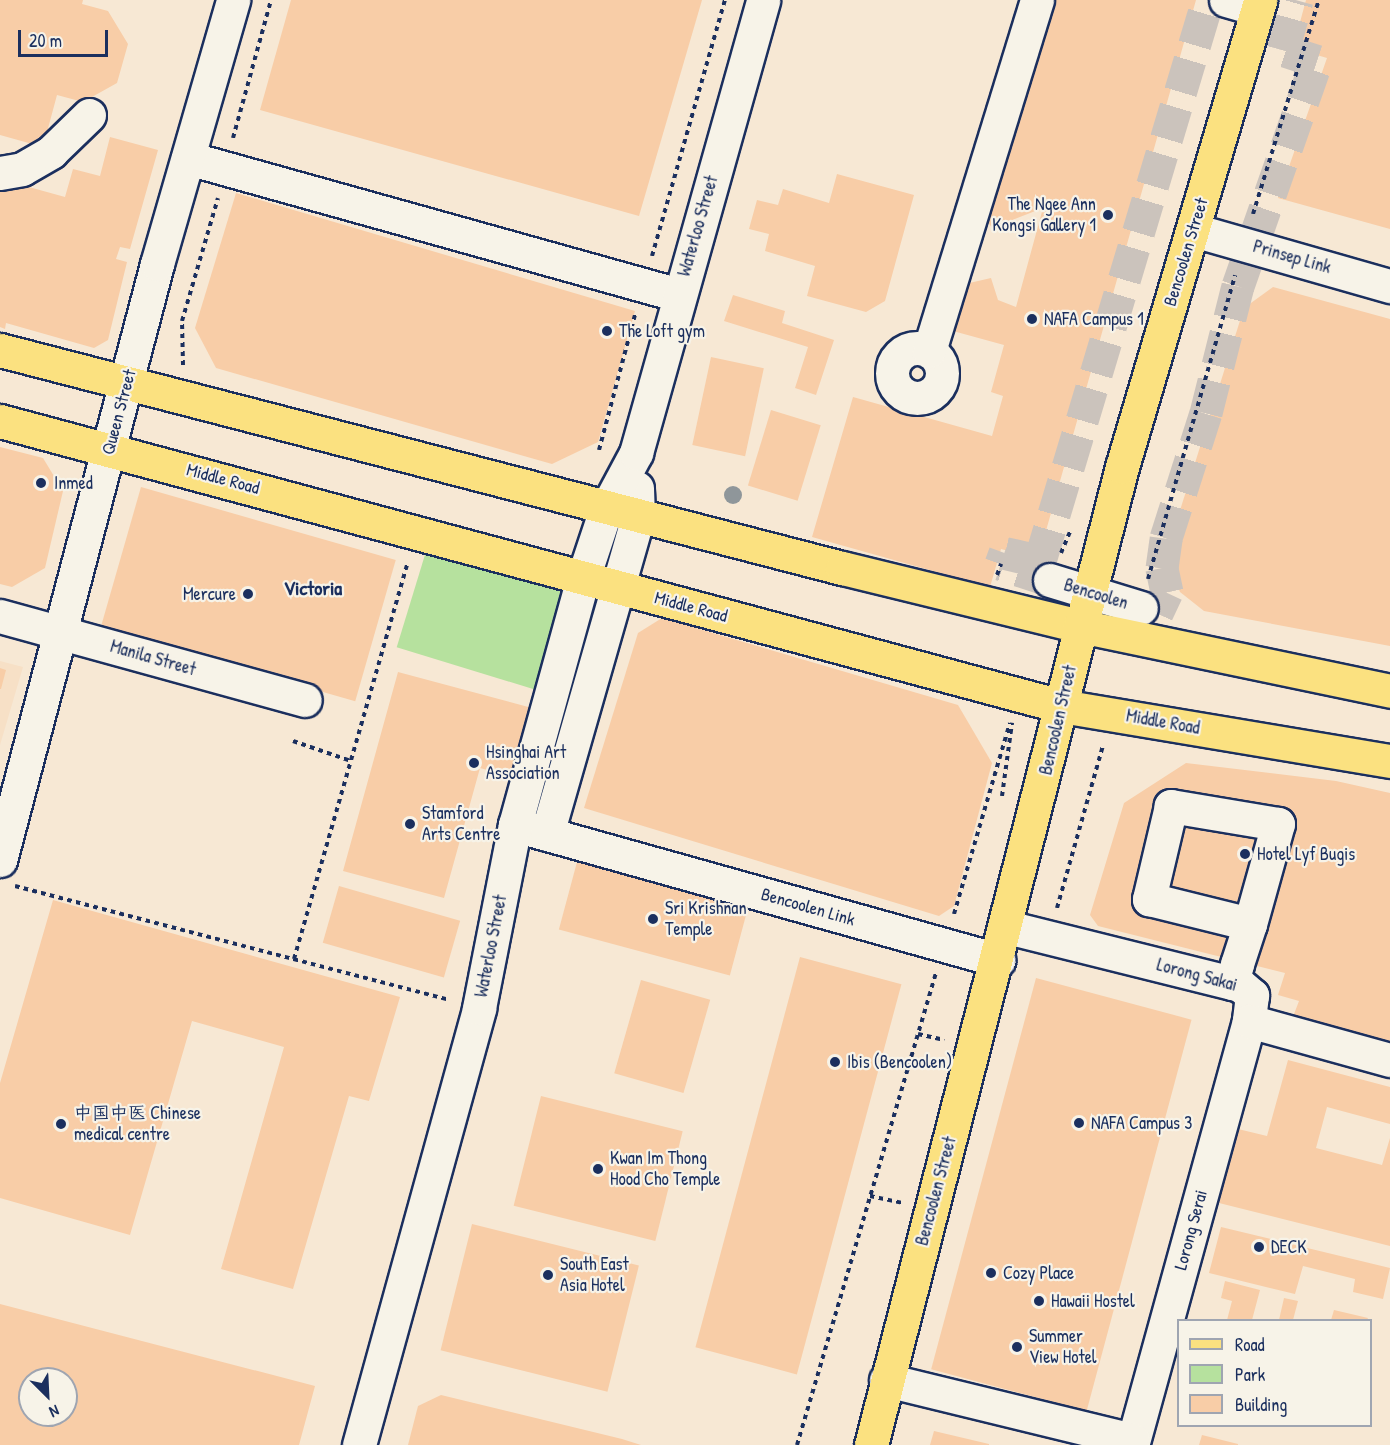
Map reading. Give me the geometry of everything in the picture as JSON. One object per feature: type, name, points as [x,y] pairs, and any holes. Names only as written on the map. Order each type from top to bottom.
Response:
[{"type":"main road","name":"Bencoolen Street","points":[[871,1445],[886,1380],[1007,927],[1080,626],[1122,467],[1258,5]]},
{"type":"main road","points":[[0,350],[127,386],[606,509],[1080,626],[1390,691]]},
{"type":"main road","name":"Middle Road","points":[[0,421],[109,447],[617,588],[1061,706],[1390,761]]},
{"type":"street","name":"Queen Street","points":[[6,872],[9,792],[61,632],[109,447],[233,0]]},
{"type":"street","name":"Waterloo Street","points":[[359,1445],[478,1008],[514,825],[583,578],[606,509],[636,453],[763,0]]},
{"type":"street","points":[[930,351],[1015,92],[1037,0]]},
{"type":"street","points":[[1226,0],[1258,5]]},
{"type":"street","points":[[0,173],[22,169],[51,152],[88,116]]},
{"type":"street","points":[[188,158],[679,295]]},
{"type":"street","name":"Prinsep Link","points":[[1193,230],[1390,286]]},
{"type":"street","name":"Waterloo Street","points":[[547,834],[638,517],[636,453]]},
{"type":"street","name":"Bencoolen","points":[[1050,580],[1141,609]]},
{"type":"street","name":"Manila Street","points":[[0,616],[305,700]]},
{"type":"street","name":"Bencoolen Link","points":[[514,825],[998,960]]},
{"type":"street","points":[[1232,983],[1250,924]]},
{"type":"street","name":"Lorong Sakai","points":[[1007,927],[1232,983],[1252,995],[1249,1021]]},
{"type":"street","points":[[1249,1021],[1390,1060]]},
{"type":"street","name":"Lorong Serai","points":[[886,1380],[1132,1442],[1249,1021]]},
{"type":"path","points":[[597,458],[725,0]]},
{"type":"path","points":[[1250,225],[1319,0]]},
{"type":"path","points":[[1141,609],[1236,272]]},
{"type":"path","points":[[294,959],[417,532]]},
{"type":"path","points":[[798,1445],[1013,711]]},
{"type":"path","points":[[293,741],[351,760]]},
{"type":"path","points":[[6,872],[294,959],[478,1008]]},
{"type":"path","points":[[918,1034],[949,1041]]},
{"type":"path","points":[[870,1196],[908,1204]]},
{"type":"shaded area","points":[[0,661],[23,667],[0,745]]},
{"type":"green space","points":[[435,522],[575,565],[536,690],[397,647]]},
{"type":"building","points":[[0,0],[83,0],[82,4],[108,11],[128,44],[117,83],[83,102],[57,95],[43,147],[0,135]]},
{"type":"building","points":[[291,0],[702,0],[639,216],[260,110]]},
{"type":"building","name":"NAFA Campus 1","points":[[1048,0],[1196,0],[1038,559],[1001,549],[990,587],[812,537],[853,397],[992,436],[1003,396],[991,392],[1004,345],[953,331],[965,284],[991,278],[998,300],[1016,307],[1043,208],[992,228],[982,213]]},
{"type":"building","points":[[1306,0],[1390,0],[1390,229],[1278,198],[1327,58],[1293,48]]},
{"type":"building","points":[[110,137],[158,150],[130,249],[120,247],[116,259],[127,262],[108,340],[94,348],[6,323],[5,329],[0,327],[0,179],[65,197],[73,169],[100,176]]},
{"type":"building","points":[[837,174],[914,195],[885,301],[866,312],[807,296],[815,266],[765,251],[769,234],[749,229],[757,200],[778,205],[783,189],[829,203]]},
{"type":"building","points":[[236,193],[635,311],[598,442],[552,464],[216,368],[195,328]]},
{"type":"building","points":[[1273,287],[1390,319],[1390,646],[1204,611],[1180,592],[1171,569],[1170,542],[1244,308]]},
{"type":"building","points":[[733,295],[785,311],[782,323],[834,340],[816,395],[795,388],[808,347],[724,321]]},
{"type":"building","points":[[711,357],[764,368],[745,456],[692,445]]},
{"type":"building","points":[[771,410],[821,425],[798,501],[748,486]]},
{"type":"building","points":[[0,447],[43,458],[63,491],[45,568],[12,587],[0,584]]},
{"type":"building","name":"Mercure","points":[[141,487],[396,560],[355,701],[100,628]]},
{"type":"building","points":[[662,618],[958,705],[992,763],[954,906],[939,916],[584,808],[638,633]]},
{"type":"building","points":[[0,668],[6,670],[1,689],[0,689]]},
{"type":"building","name":"Stamford Arts Centre","points":[[398,672],[532,708],[513,777],[480,768],[444,898],[343,871]]},
{"type":"building","points":[[1186,763],[1336,781],[1390,793],[1390,1050],[1291,1022],[1299,1001],[1278,995],[1285,973],[1098,926],[1090,915],[1124,803]]},
{"type":"building","name":"Sri Krishnan Temple","points":[[577,862],[748,908],[730,975],[559,930]]},
{"type":"building","points":[[339,886],[460,921],[444,977],[323,943]]},
{"type":"building","points":[[53,900],[400,997],[369,1101],[349,1096],[293,1289],[221,1269],[284,1047],[192,1021],[130,1235],[0,1198],[0,1083]]},
{"type":"building","points":[[800,957],[901,984],[797,1374],[695,1347]]},
{"type":"building","name":"NAFA Campus 3","points":[[1036,978],[1192,1020],[1087,1411],[931,1369]]},
{"type":"building","points":[[641,980],[710,1000],[683,1093],[614,1073]]},
{"type":"building","points":[[1288,1060],[1390,1087],[1390,1124],[1327,1107],[1316,1148],[1382,1165],[1390,1138],[1390,1246],[1219,1203],[1238,1129],[1267,1136]]},
{"type":"building","name":"Kwan Im Thong Hood Cho Temple","points":[[541,1096],[683,1131],[655,1241],[514,1206]]},
{"type":"building","points":[[472,1224],[639,1266],[607,1392],[441,1350]]},
{"type":"building","name":"DECK","points":[[1221,1227],[1390,1268],[1383,1299],[1353,1292],[1355,1279],[1303,1266],[1295,1294],[1209,1273]]},
{"type":"building","points":[[1225,1281],[1260,1290],[1252,1319],[1227,1319],[1232,1301],[1221,1298]]},
{"type":"building","points":[[1284,1298],[1298,1301],[1293,1319],[1279,1319]]},
{"type":"building","points":[[0,1304],[315,1386],[299,1445],[0,1445]]},
{"type":"building","points":[[1334,1310],[1368,1318],[1368,1319],[1331,1319]]},
{"type":"building","points":[[441,1395],[641,1445],[408,1445],[418,1406]]},
{"type":"building","points":[[934,1431],[989,1444],[989,1445],[930,1445]]},
{"type":"building","points":[[1202,1435],[1238,1444],[1238,1445],[1199,1445]]},
{"type":"tunnel","points":[[1050,580],[1001,564],[1005,553],[1040,561],[1208,0]]},
{"type":"tunnel","points":[[1141,608],[1157,613],[1167,592],[1162,568],[1166,538],[1206,413],[1238,286],[1317,61],[1283,50],[1297,0]]},
{"type":"place","name":"The Ngee Ann Kongsi Gallery 1","points":[[1108,215]]},
{"type":"place","name":"NAFA Campus 1","points":[[1032,319]]},
{"type":"place","name":"The Loft gym","points":[[607,331]]},
{"type":"place","name":"Inmed","points":[[41,483]]},
{"type":"place","name":"Mercure","points":[[248,594]]},
{"type":"place","name":"Hsinghai Art Association","points":[[474,763]]},
{"type":"place","name":"Stamford Arts Centre","points":[[410,824]]},
{"type":"place","name":"Hotel Lyf Bugis","points":[[1245,854]]},
{"type":"place","name":"Sri Krishnan Temple","points":[[653,919]]},
{"type":"place","name":"Ibis (Bencoolen)","points":[[835,1062]]},
{"type":"place","name":"NAFA Campus 3","points":[[1079,1123]]},
{"type":"place","name":"中国中医 Chinese medical centre","points":[[61,1124]]},
{"type":"place","name":"Kwan Im Thong Hood Cho Temple","points":[[598,1169]]},
{"type":"place","name":"DECK","points":[[1259,1247]]},
{"type":"place","name":"Cozy Place","points":[[991,1273]]},
{"type":"place","name":"South East Asia Hotel","points":[[548,1275]]},
{"type":"place","name":"Hawaii Hostel","points":[[1039,1301]]},
{"type":"place","name":"Summer View Hotel","points":[[1017,1347]]},
{"type":"district","name":"Victoria","points":[[313,587]]}]
